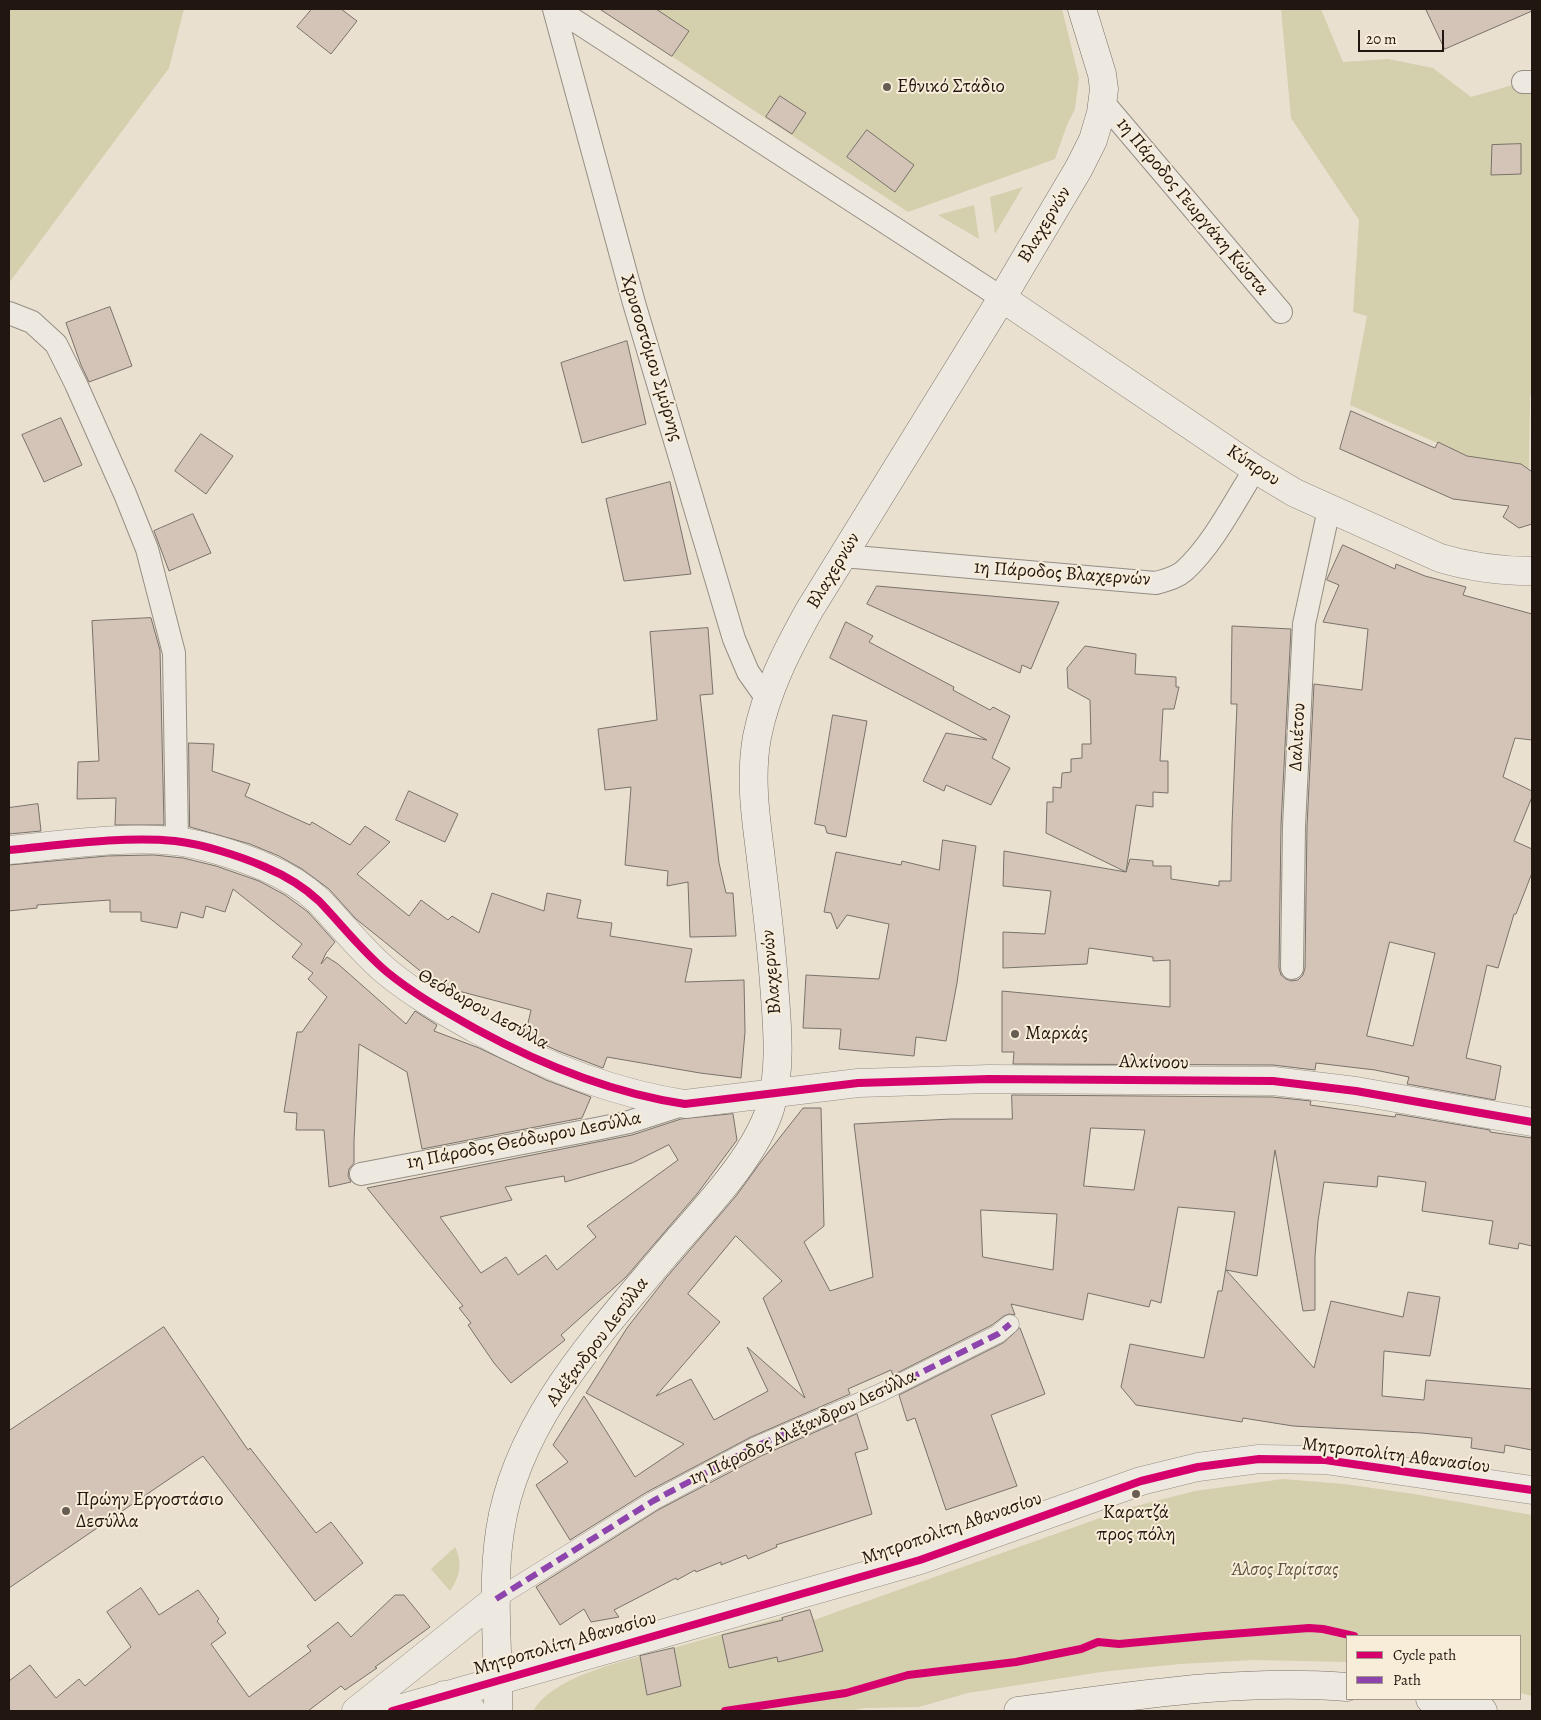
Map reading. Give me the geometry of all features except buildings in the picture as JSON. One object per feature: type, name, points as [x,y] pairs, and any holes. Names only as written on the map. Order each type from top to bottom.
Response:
[{"type":"street","points":[[556,9],[1002,298]]},
{"type":"street","name":"Χρυσοστόμου Σμύρνης","points":[[556,9],[634,303],[734,639],[748,672],[767,699]]},
{"type":"street","name":"Βλαχερνών","points":[[773,1094],[777,1055],[777,1014],[754,791],[756,740],[767,699],[793,640],[1083,162],[1099,126],[1104,89],[1102,74],[1082,9]]},
{"type":"street","name":"1η Πάροδος Γεωργάκη Κώστα","points":[[1103,102],[1281,312]]},
{"type":"street","name":"Κύπρου","points":[[1002,298],[1255,469],[1295,493],[1455,563],[1489,569],[1532,571]]},
{"type":"street","points":[[9,313],[32,322],[56,344],[76,384],[146,549],[174,653],[177,841]]},
{"type":"street","name":"1η Πάροδος Βλαχερνών","points":[[843,556],[1156,582],[1175,577],[1184,571],[1216,532],[1255,469]]},
{"type":"street","name":"Δαλιέτου","points":[[1292,968],[1294,826],[1304,624],[1329,509]]},
{"type":"street","name":"Θεόδωρου Δεσύλλα","points":[[9,850],[132,840],[177,841],[228,854],[265,866],[283,875],[318,901],[366,952],[404,985],[440,1009],[510,1047],[557,1068],[595,1082],[644,1096],[685,1104],[773,1094]]},
{"type":"street","name":"Αλκίνοου","points":[[773,1094],[858,1083],[973,1080],[1124,1079],[1273,1081],[1356,1091],[1532,1122]]},
{"type":"street","name":"Αλέξανδρου Δεσύλλα","points":[[498,1711],[496,1599],[498,1549],[504,1511],[517,1469],[532,1434],[586,1351],[747,1156],[765,1122],[773,1094]]},
{"type":"street","name":"1η Πάροδος Θεόδωρου Δεσύλλα","points":[[361,1174],[629,1122],[685,1104]]},
{"type":"street","name":"1η Πάροδος Αλέξανδρου Δεσύλλα","points":[[496,1599],[653,1501],[756,1446],[880,1393],[998,1334],[1010,1324]]},
{"type":"street","name":"Μητροπολίτη Αθανασίου","points":[[392,1711],[920,1560],[1141,1481],[1198,1467],[1259,1459],[1324,1460],[1532,1490]]},
{"type":"street","points":[[356,1711],[496,1599]]},
{"type":"street","points":[[1018,1711],[1232,1686],[1297,1684],[1346,1687]]},
{"type":"street","name":"Μητροπολίτη Αθανασίου","points":[[444,1696],[472,1711]]},
{"type":"street","points":[[1434,1700],[1483,1711]]},
{"type":"green space","points":[[9,9],[184,9],[169,68],[9,283]]},
{"type":"green space","name":"Εθνικό Στάδιο","points":[[600,9],[1062,9],[1079,78],[1075,109],[1055,159],[908,212]]},
{"type":"green space","points":[[1281,9],[1321,9],[1343,62],[1388,59],[1433,68],[1471,97],[1523,82],[1532,82],[1532,395],[1530,396],[1529,469],[1505,462],[1467,456],[1350,405],[1367,316],[1353,312],[1359,220],[1291,118]]},
{"type":"green space","points":[[1023,187],[995,234],[990,197]]},
{"type":"green space","points":[[974,205],[979,239],[938,215]]},
{"type":"green space","name":"Άλσος Γαρίτσας","points":[[1283,1479],[1344,1484],[1414,1494],[1532,1515],[1532,1696],[1521,1693],[1521,1635],[1346,1635],[1346,1662],[1254,1660],[1180,1664],[1101,1672],[968,1693],[919,1707],[865,1708],[849,1711],[533,1711],[544,1698],[560,1686],[578,1677],[619,1662],[810,1610],[814,1620],[1128,1508],[1195,1491]]},
{"type":"green space","points":[[455,1547],[460,1564],[458,1575],[450,1591],[431,1569]]},
{"type":"marked path","points":[[496,1599],[653,1501],[756,1446],[880,1393],[998,1334],[1010,1324]]},
{"type":"cycle path","points":[[9,850],[92,842],[175,841],[221,851],[255,863],[294,882],[307,891],[319,901],[387,972],[442,1010],[501,1042],[552,1066],[604,1085],[657,1099],[685,1104],[858,1083],[989,1079],[1273,1081],[1356,1091],[1532,1122]]},
{"type":"cycle path","points":[[392,1711],[920,1560],[1141,1481],[1198,1467],[1259,1459],[1325,1460],[1532,1490]]},
{"type":"cycle path","points":[[725,1711],[846,1693],[908,1675],[1016,1662],[1081,1649],[1098,1642],[1119,1644],[1309,1628],[1350,1635]]},
{"type":"place","name":"Εθνικό Στάδιο","points":[[887,87]]},
{"type":"place","name":"Μαρκάς","points":[[1015,1034]]},
{"type":"place","name":"Καρατζά προς πόλη","points":[[1136,1494]]},
{"type":"place","name":"Πρώην Εργοστάσιο Δεσύλλα","points":[[66,1511]]}]
